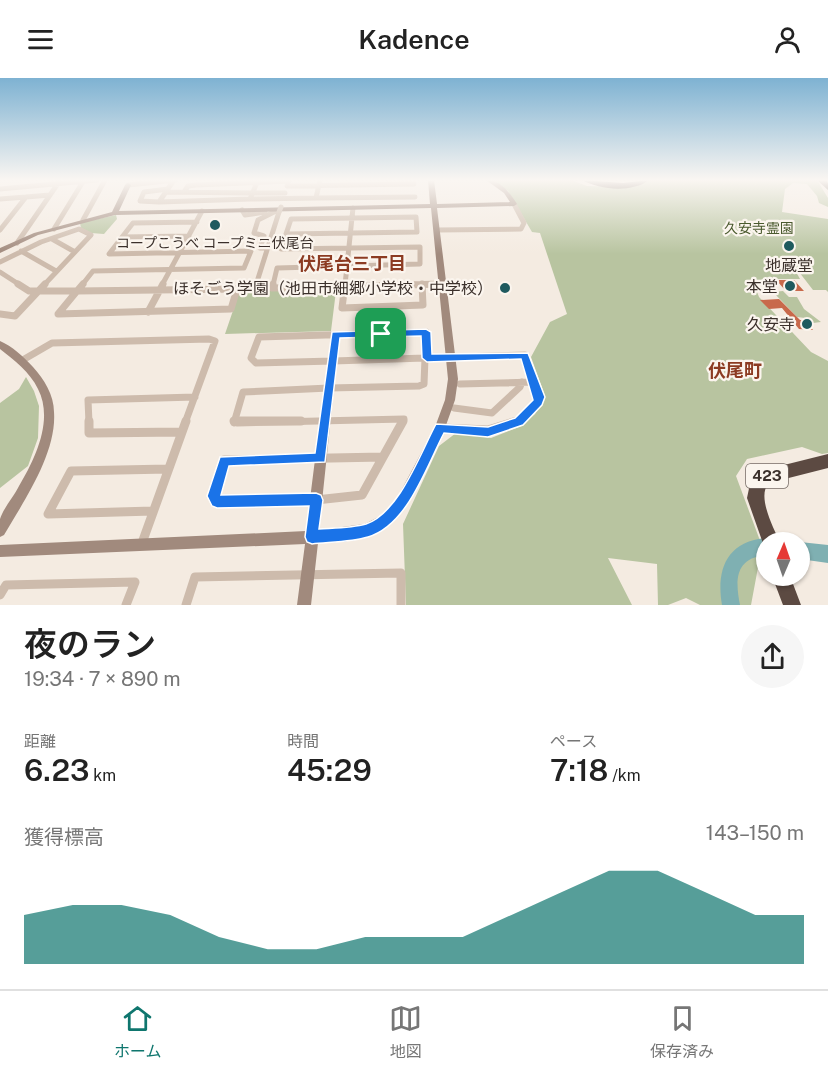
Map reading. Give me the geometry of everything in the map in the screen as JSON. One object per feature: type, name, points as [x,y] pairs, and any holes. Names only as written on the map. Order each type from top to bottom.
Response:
[{"type":"highway","name":"423","points":[[767,532],[755,498],[757,484],[764,477],[828,461]]},
{"type":"highway","points":[[785,586],[792,605]]},
{"type":"street","points":[[0,230],[20,205]]},
{"type":"street","points":[[17,243],[43,205]]},
{"type":"street","points":[[54,229],[69,205]]},
{"type":"street","points":[[83,220],[91,205]]},
{"type":"street","points":[[115,213],[119,205]]},
{"type":"street","points":[[255,289],[280,205]]},
{"type":"street","points":[[0,251],[54,229],[115,213],[202,211],[241,214],[277,210],[491,205]]},
{"type":"street","points":[[437,230],[521,229],[524,223],[514,205]]},
{"type":"street","points":[[0,551],[312,537],[367,531],[386,519],[398,508],[440,428],[450,400],[453,379],[452,357],[435,206]]},
{"type":"street","points":[[353,208],[342,308],[423,305],[422,284]]},
{"type":"street","points":[[241,214],[244,220],[258,220],[277,210]]},
{"type":"street","points":[[148,312],[202,211]]},
{"type":"street","points":[[287,234],[417,232],[416,218],[291,219],[281,249],[420,247],[420,264],[277,268],[272,288],[443,284]]},
{"type":"street","points":[[258,220],[254,233],[264,236],[260,248],[268,248]]},
{"type":"street","points":[[0,272],[29,291],[77,291],[160,291],[237,289],[231,309],[58,314],[77,291],[93,272],[244,268],[251,251],[109,254],[133,223],[197,222]]},
{"type":"street","points":[[0,262],[21,251],[79,229],[90,235],[15,316],[0,314]]},
{"type":"street","points":[[122,237],[189,237]]},
{"type":"street","points":[[52,239],[75,252]]},
{"type":"street","points":[[21,251],[56,272]]},
{"type":"street","points":[[383,457],[224,460],[214,496],[217,501],[316,500],[362,495],[383,457],[404,419],[234,423],[243,392],[424,384],[427,358],[426,332],[259,337],[251,358],[256,363],[333,360],[427,358],[525,355],[540,397],[519,422],[488,432],[440,428]]},
{"type":"street","points":[[304,605],[336,335]]},
{"type":"street","points":[[21,361],[52,343],[209,339],[215,341],[142,543]]},
{"type":"street","points":[[0,344],[33,373],[47,396],[49,418],[40,458],[30,480],[0,531]]},
{"type":"street","points":[[454,408],[492,413],[522,382]]},
{"type":"street","points":[[460,384],[534,382]]},
{"type":"street","points":[[182,432],[89,433],[88,400],[195,397]]},
{"type":"street","points":[[153,511],[48,514],[71,471],[168,469]]},
{"type":"street","points":[[186,605],[195,577],[401,573],[401,605]]},
{"type":"street","points":[[0,595],[6,585],[135,582],[126,605]]},
{"type":"green space","name":"久安寺霊園","points":[[516,205],[783,205],[782,212],[828,219],[828,292],[813,290],[789,259],[800,279],[774,279],[777,286],[754,284],[759,297],[811,352],[828,361],[828,453],[822,454],[802,447],[747,459],[736,476],[757,532],[756,578],[751,605],[700,605],[686,598],[668,605],[658,605],[657,564],[608,558],[632,605],[406,605],[403,524],[439,446],[456,433],[491,438],[521,426],[535,414],[545,396],[531,357],[550,322],[567,314],[540,233],[532,232]]},
{"type":"green space","points":[[116,215],[117,219],[104,234],[91,233],[81,228],[80,223]]},
{"type":"green space","points":[[334,288],[336,291],[331,331],[225,334],[240,290]]},
{"type":"green space","points":[[783,291],[789,297],[797,297],[804,309],[821,322],[813,323],[805,318],[797,317],[773,292]]},
{"type":"green space","points":[[26,377],[39,406],[38,438],[28,466],[0,488],[0,403],[19,389]]},
{"type":"building","name":"本堂","points":[[776,280],[794,280],[804,291],[786,291]]},
{"type":"building","points":[[779,299],[800,320],[805,320],[813,330],[799,329],[782,308],[769,309],[760,300]]},
{"type":"waterway","points":[[731,605],[728,590],[729,574],[741,556],[756,548]]},
{"type":"waterway","points":[[810,552],[828,554]]},
{"type":"place","name":"コープこうべ コープミニ伏尾台","points":[[215,225]]},
{"type":"place","name":"地蔵堂","points":[[789,246]]},
{"type":"place","name":"本堂","points":[[790,286]]},
{"type":"place","name":"ほそごう学園（池田市細郷小学校・中学校）","points":[[505,288]]},
{"type":"place","name":"久安寺","points":[[807,324]]},
{"type":"district","name":"伏尾台三丁目","points":[[352,264]]},
{"type":"district","name":"伏尾町","points":[[735,371]]},
{"type":"route","points":[[426,332],[427,358],[525,355],[540,397],[538,402],[519,422],[488,432],[440,428],[398,508],[367,531],[312,537],[316,500],[217,501],[214,496],[224,460],[321,458],[336,335],[381,334],[426,332]]}]
